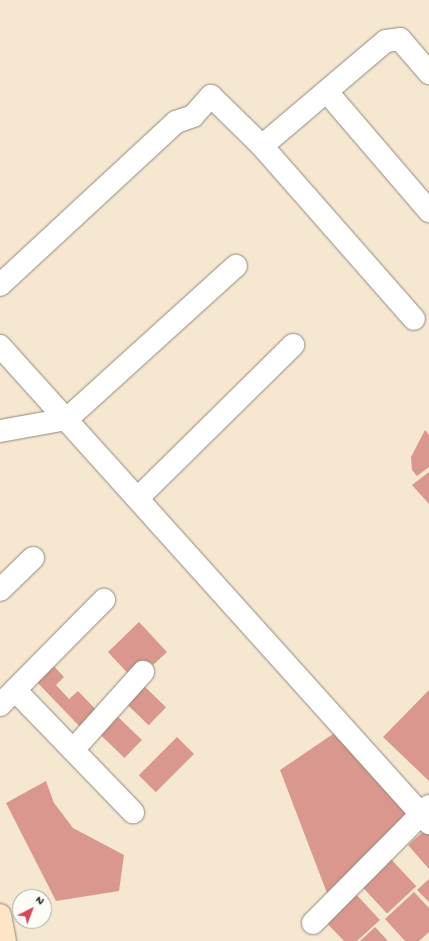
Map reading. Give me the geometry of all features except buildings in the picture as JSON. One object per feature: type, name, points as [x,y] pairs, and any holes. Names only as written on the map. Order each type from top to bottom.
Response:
[{"type":"main road","points":[[0,915],[4,941]]},
{"type":"street","points":[[262,146],[386,41],[400,39],[429,73]]},
{"type":"street","points":[[327,92],[429,211]]},
{"type":"street","points":[[0,285],[176,122],[193,116],[211,96],[262,146],[414,319]]},
{"type":"street","points":[[0,431],[68,419],[236,266]]},
{"type":"street","points":[[138,498],[292,345]]},
{"type":"street","points":[[0,346],[68,419],[426,815],[313,923]]},
{"type":"street","points":[[0,590],[33,558]]},
{"type":"street","points":[[104,600],[7,698],[73,750],[133,812]]},
{"type":"street","points":[[73,750],[143,672]]}]
